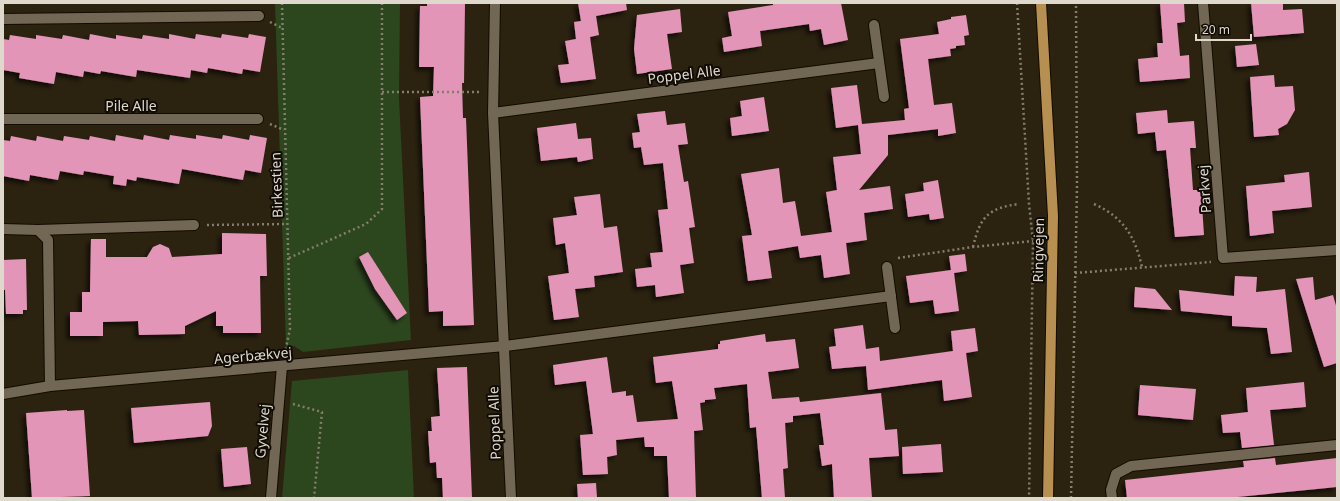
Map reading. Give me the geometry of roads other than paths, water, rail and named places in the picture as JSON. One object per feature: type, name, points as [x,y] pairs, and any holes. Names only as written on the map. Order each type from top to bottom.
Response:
[{"type":"main road","name":"Ringvejen","points":[[1040,3],[1053,216],[1048,498]]},
{"type":"street","name":"Poppel Alle","points":[[495,3],[493,113],[511,498]]},
{"type":"street","name":"Parkvej","points":[[1203,3],[1223,258],[1337,250]]},
{"type":"street","points":[[3,19],[259,16]]},
{"type":"street","points":[[874,25],[884,97]]},
{"type":"street","name":"Poppel Alle","points":[[493,113],[879,62]]},
{"type":"street","name":"Pile Alle","points":[[3,119],[258,120]]},
{"type":"street","points":[[3,229],[38,230],[194,225]]},
{"type":"street","points":[[38,230],[48,240],[50,386]]},
{"type":"street","points":[[887,267],[895,328]]},
{"type":"street","points":[[505,346],[891,296]]},
{"type":"street","name":"Agerbækvej","points":[[3,394],[50,386],[505,346]]},
{"type":"street","name":"Gyvelvej","points":[[271,498],[282,366]]},
{"type":"street","points":[[1112,498],[1111,490],[1116,474],[1131,466],[1337,445]]}]
